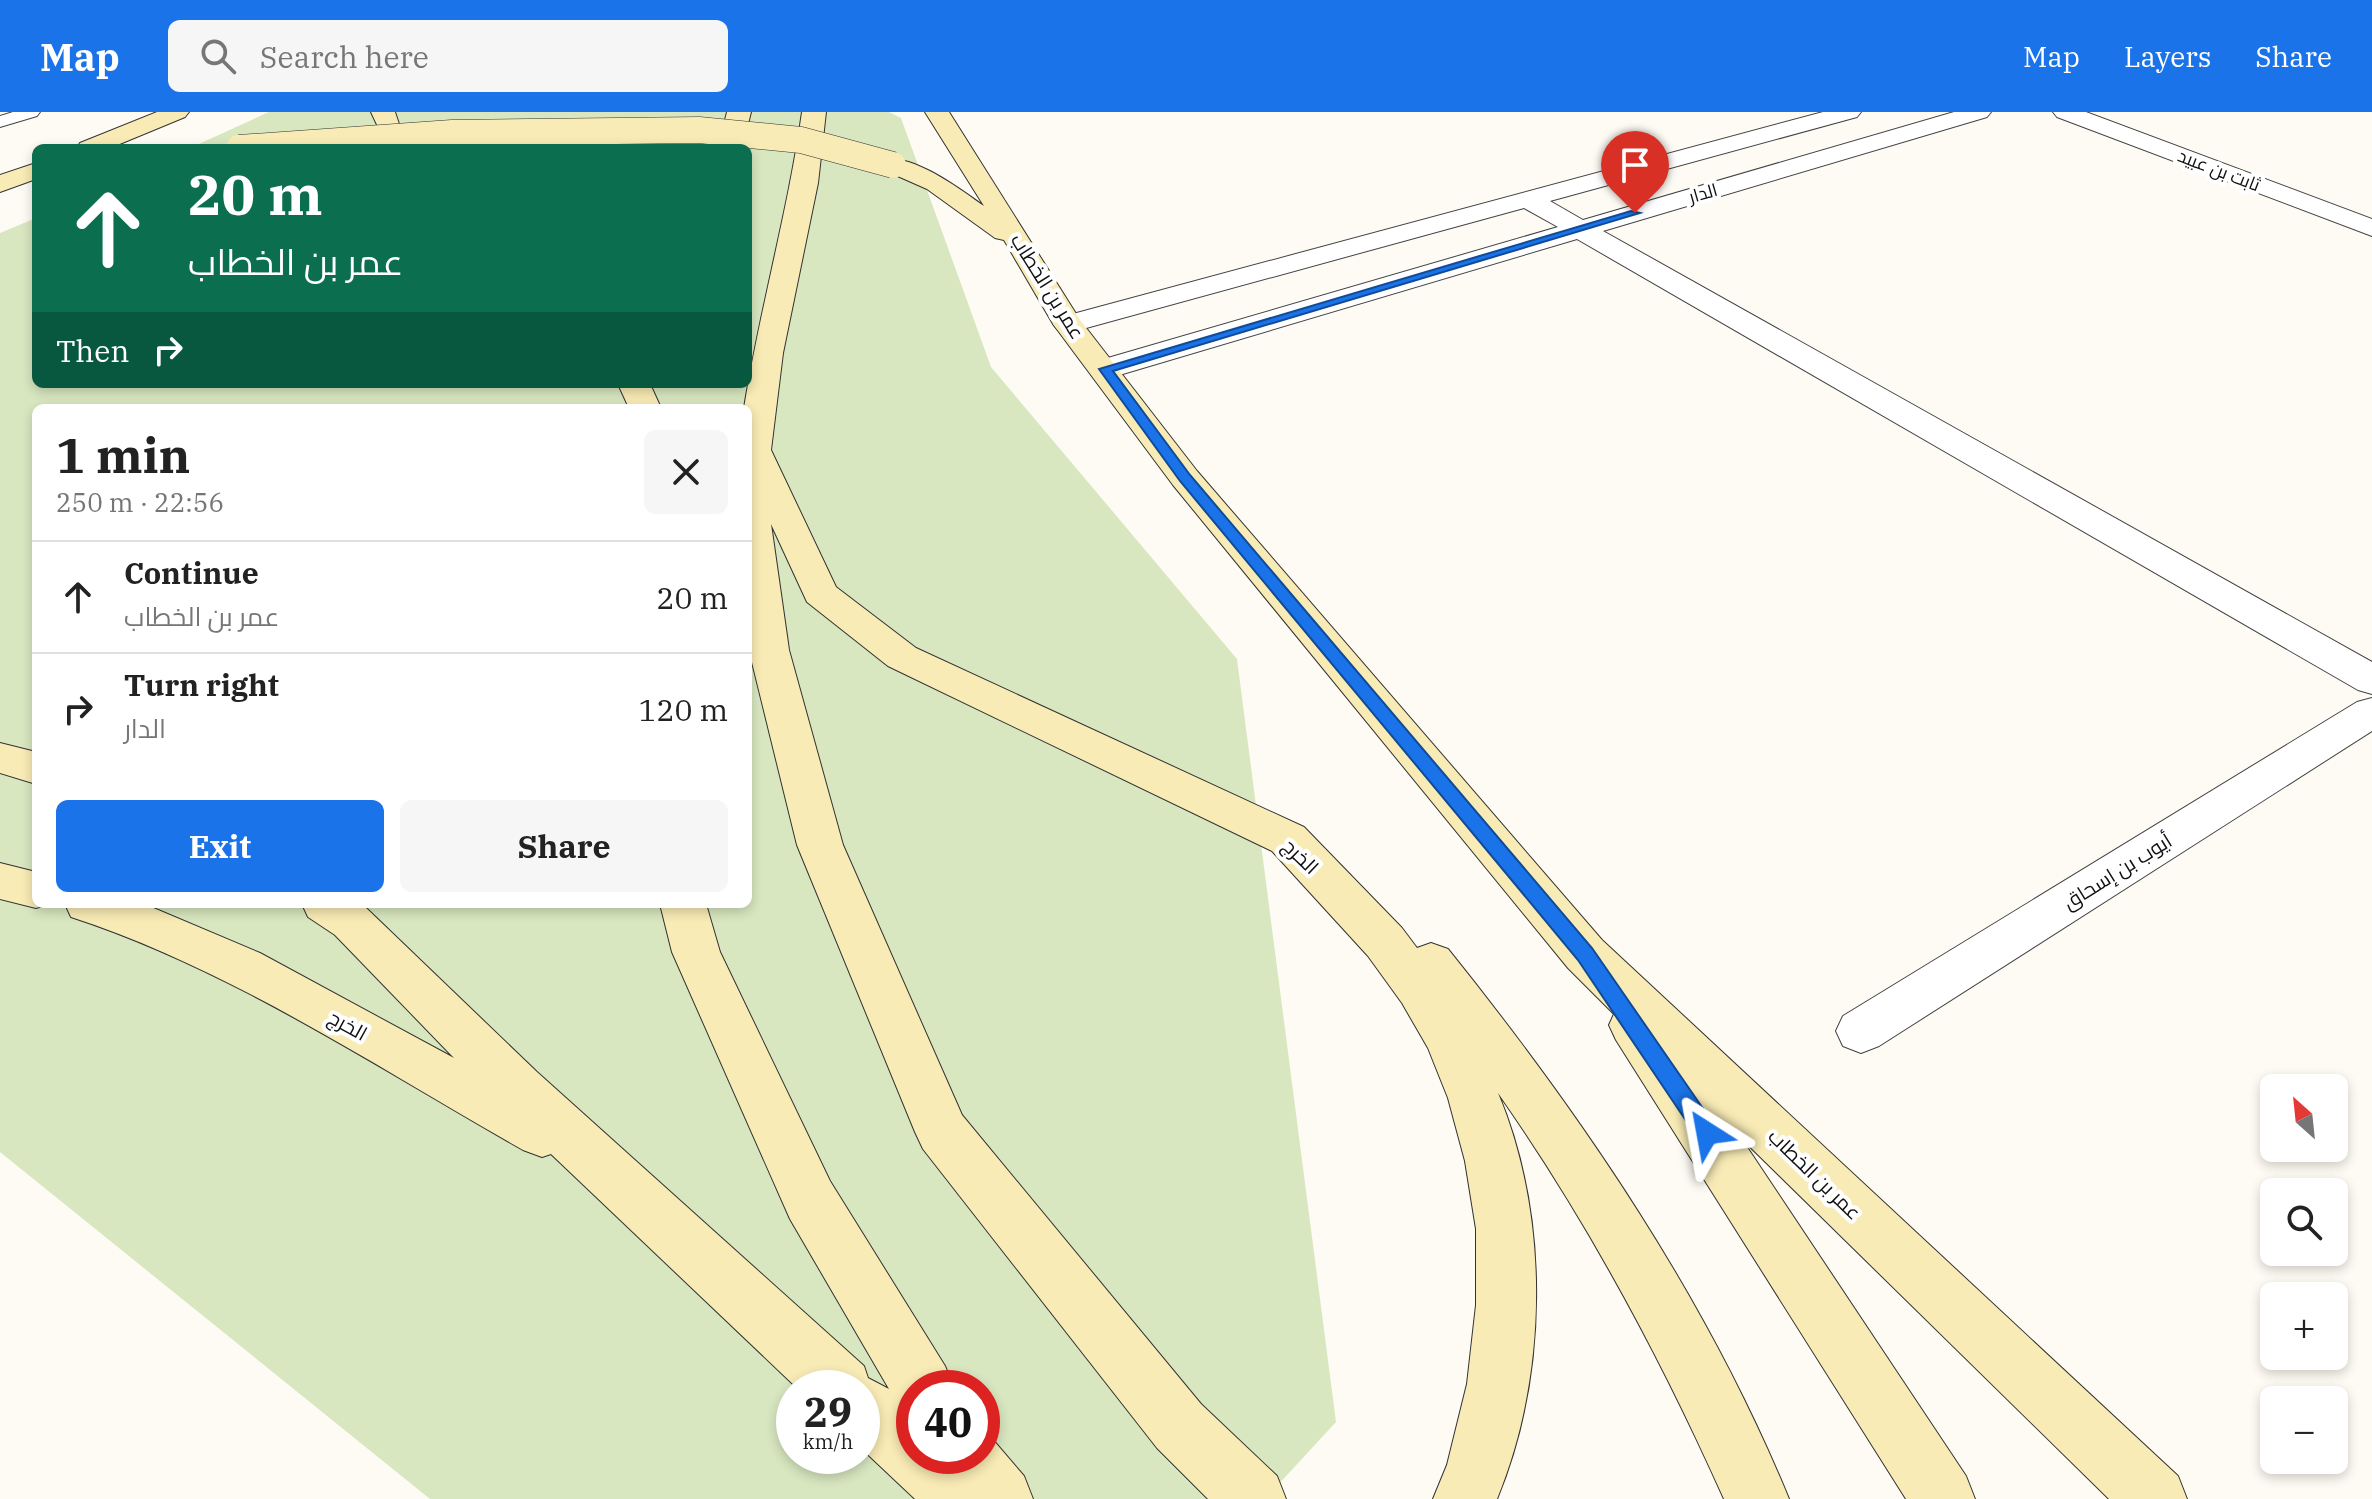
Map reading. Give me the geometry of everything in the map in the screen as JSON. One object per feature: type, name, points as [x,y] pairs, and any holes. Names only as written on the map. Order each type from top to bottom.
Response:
[{"type":"main road","points":[[99,144],[177,112]]},
{"type":"main road","points":[[383,112],[391,129],[406,144]]},
{"type":"main road","points":[[731,144],[739,112]]},
{"type":"main road","points":[[752,470],[768,353],[805,183],[814,112]]},
{"type":"main road","name":"عمر بن الخطاب","points":[[937,112],[1068,324],[1185,478],[1585,954],[2155,1499]]},
{"type":"main road","points":[[281,144],[345,138],[517,131],[651,130],[770,135],[842,148],[893,165],[936,184],[1019,243]]},
{"type":"main road","points":[[0,184],[32,172]]},
{"type":"main road","points":[[0,198],[32,190]]},
{"type":"main road","name":"الخرج","points":[[755,448],[820,594],[902,657],[1288,839],[1385,942],[1419,988],[1450,1040],[1474,1098],[1492,1161],[1504,1229],[1506,1305],[1498,1384],[1478,1468],[1465,1499]]},
{"type":"main road","points":[[752,515],[769,650],[820,845],[942,1132],[1179,1426],[1254,1499]]},
{"type":"main road","points":[[0,758],[32,767]]},
{"type":"main road","points":[[1288,839],[1336,870],[1380,905],[1413,940],[1506,1059],[1570,1152],[1647,1281],[1729,1434],[1757,1499]]},
{"type":"main road","points":[[0,881],[32,889]]},
{"type":"main road","name":"الخرج","points":[[104,908],[243,967],[599,1164]]},
{"type":"main road","name":"الخرج","points":[[331,908],[352,922],[518,1088],[822,1370]]},
{"type":"main road","points":[[684,908],[696,952],[810,1200],[912,1370]]},
{"type":"main road","points":[[1585,954],[1724,1159],[1943,1499]]},
{"type":"main road","points":[[880,1423],[896,1437]]},
{"type":"main road","points":[[936,1474],[963,1499]]},
{"type":"main road","points":[[981,1474],[1001,1499]]},
{"type":"street","name":"الدار","points":[[1068,324],[1849,112]]},
{"type":"street","name":"الدار","points":[[1105,369],[1979,112]]},
{"type":"street","name":"ثابت بن عبيد","points":[[2065,112],[2372,228]]},
{"type":"street","name":"ثابت بن عبيد","points":[[2113,112],[2372,208]]},
{"type":"street","points":[[1527,199],[2372,680]]},
{"type":"street","name":"أيوب بن إسحاق","points":[[1861,1031],[2372,712]]},
{"type":"lane","points":[[0,122],[31,112]]},
{"type":"green space","points":[[269,112],[889,112],[901,118],[991,367],[1237,659],[1336,1422],[1265,1499],[430,1499],[0,1152],[0,233],[32,220],[32,388],[752,388],[752,144],[199,144]]},
{"type":"route","points":[[1635,213],[1105,369],[1185,478],[1585,954],[1707,1133]]}]
